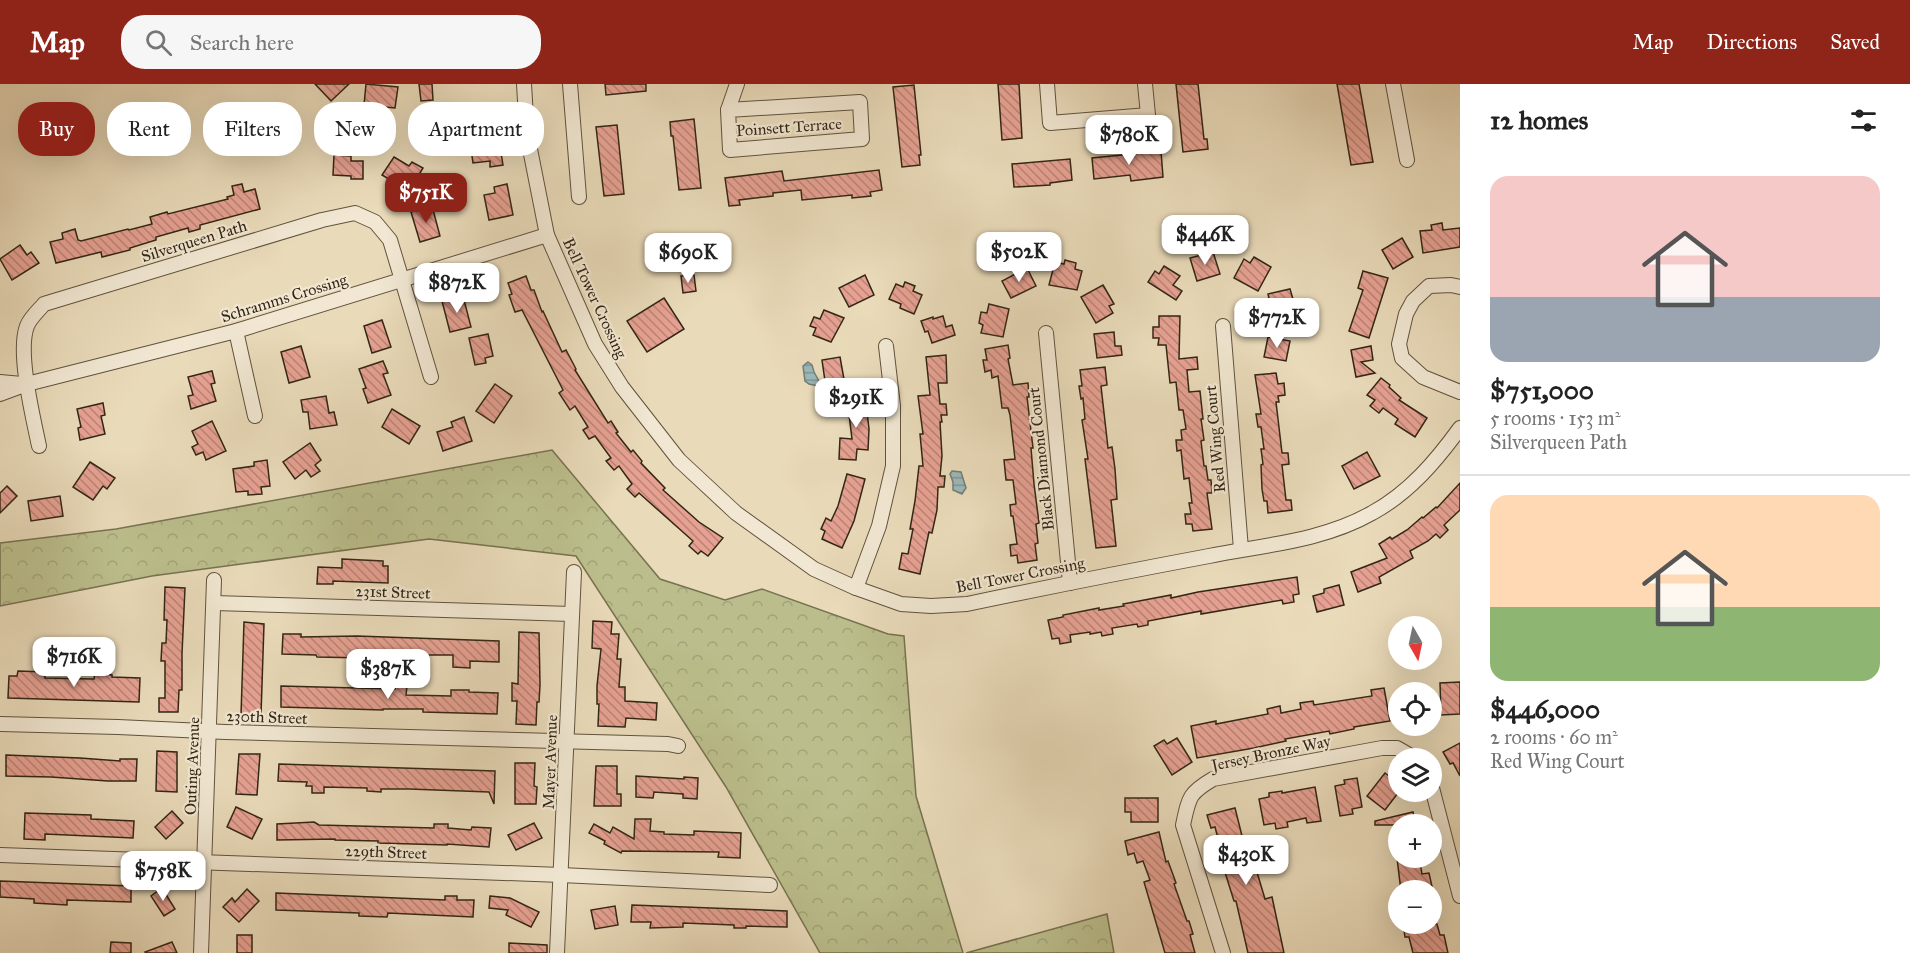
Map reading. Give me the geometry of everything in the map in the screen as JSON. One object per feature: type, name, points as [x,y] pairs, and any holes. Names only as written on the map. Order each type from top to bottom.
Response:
[{"type":"street","name":"Bell Tower Crossing","points":[[524,84],[527,134],[547,235],[595,344],[622,387],[679,460],[736,513],[814,569],[856,588],[901,604],[931,606],[967,604],[1335,530],[1373,513],[1416,481],[1460,428]]},
{"type":"street","points":[[570,84],[579,197]]},
{"type":"street","name":"Poinsett Terrace","points":[[728,110],[860,102],[862,139],[730,150],[728,110],[737,84]]},
{"type":"street","points":[[1047,84],[1050,123],[1148,115],[1145,84]]},
{"type":"street","points":[[1393,84],[1407,160]]},
{"type":"street","name":"Silverqueen Path","points":[[39,446],[27,384],[24,350],[27,326],[44,304],[322,220],[355,213],[375,222],[390,240],[431,377]]},
{"type":"street","name":"Schramms Crossing","points":[[0,394],[27,384],[236,331],[547,235]]},
{"type":"street","points":[[1460,287],[1429,286],[1413,301],[1406,314],[1399,344],[1402,358],[1423,377],[1460,392]]},
{"type":"street","name":"Red Wing Court","points":[[1223,326],[1241,549]]},
{"type":"street","points":[[236,331],[255,416]]},
{"type":"street","name":"Black Diamond Court","points":[[1046,333],[1070,583]]},
{"type":"street","points":[[856,588],[879,526],[893,466],[893,406],[886,346]]},
{"type":"street","name":"Schramms Crossing","points":[[0,382],[27,384]]},
{"type":"street","name":"Mayer Avenue","points":[[557,953],[574,572]]},
{"type":"street","name":"Outing Avenue","points":[[201,953],[206,862],[214,580]]},
{"type":"street","name":"231st Street","points":[[214,603],[572,614]]},
{"type":"street","name":"230th Street","points":[[0,724],[678,746]]},
{"type":"street","name":"Jersey Bronze Way","points":[[1223,953],[1183,825],[1187,804],[1196,789],[1213,779],[1388,748]]},
{"type":"street","points":[[1436,802],[1460,896]]},
{"type":"street","name":"229th Street","points":[[0,855],[561,875],[770,885]]},
{"type":"green space","points":[[552,450],[660,579],[725,600],[762,589],[888,634],[904,636],[916,796],[963,953],[820,953],[726,787],[576,556],[429,539],[152,576],[0,606],[0,543],[116,529]]},
{"type":"green space","points":[[1107,914],[1114,953],[966,953]]},
{"type":"water","points":[[808,362],[812,365],[819,381],[818,386],[805,381],[803,366]]},
{"type":"water","points":[[952,471],[961,472],[966,488],[962,494],[953,490],[950,474]]},
{"type":"building","points":[[315,84],[349,84],[331,101]]},
{"type":"building","points":[[366,84],[398,87],[396,102],[364,102]]},
{"type":"building","points":[[419,84],[432,84],[433,100],[421,101]]},
{"type":"building","points":[[605,84],[646,84],[646,91],[606,95]]},
{"type":"building","points":[[998,84],[1019,84],[1022,138],[1002,140]]},
{"type":"building","points":[[1176,84],[1198,84],[1204,139],[1207,139],[1208,149],[1183,152]]},
{"type":"building","points":[[1337,84],[1359,84],[1373,162],[1351,165]]},
{"type":"building","points":[[914,85],[920,165],[902,167],[893,87]]},
{"type":"building","points":[[694,119],[701,188],[679,190],[670,122]]},
{"type":"building","points":[[617,125],[624,194],[604,196],[596,127]]},
{"type":"building","points":[[1161,151],[1163,177],[1131,181],[1130,175],[1094,179],[1092,158]]},
{"type":"building","points":[[334,156],[351,156],[351,161],[363,161],[363,179],[333,175]]},
{"type":"building","points":[[472,156],[502,156],[503,165],[490,167],[490,161],[473,163]]},
{"type":"building","points":[[394,157],[409,166],[412,162],[423,168],[409,191],[382,175]]},
{"type":"building","points":[[1070,159],[1072,180],[1050,183],[1050,185],[1014,187],[1012,164]]},
{"type":"building","points":[[879,170],[882,190],[870,192],[871,196],[852,198],[852,195],[802,200],[801,190],[739,200],[740,205],[729,206],[725,178],[782,171],[784,181]]},
{"type":"building","points":[[242,184],[244,192],[255,189],[260,209],[200,225],[200,229],[189,232],[188,228],[156,237],[156,240],[130,248],[130,250],[102,257],[101,252],[56,263],[50,242],[63,239],[62,233],[75,229],[78,240],[81,241],[152,224],[150,217],[228,199],[227,197],[234,195],[232,186]]},
{"type":"building","points":[[507,184],[513,215],[489,220],[484,195],[495,193],[494,187]]},
{"type":"building","points":[[432,206],[440,236],[420,242],[411,212]]},
{"type":"building","points":[[1442,223],[1443,230],[1460,228],[1460,247],[1423,253],[1420,231],[1432,230],[1431,225]]},
{"type":"building","points":[[1402,238],[1413,257],[1393,269],[1382,250]]},
{"type":"building","points":[[20,245],[27,255],[31,252],[39,263],[12,280],[0,259]]},
{"type":"building","points":[[1213,252],[1220,274],[1197,281],[1190,258]]},
{"type":"building","points":[[1254,257],[1271,267],[1258,291],[1234,278],[1244,259],[1250,263]]},
{"type":"building","points":[[1065,260],[1076,263],[1075,269],[1082,271],[1077,290],[1049,285],[1055,262],[1064,264]]},
{"type":"building","points":[[1164,266],[1180,276],[1173,285],[1182,291],[1176,300],[1148,282],[1155,271],[1159,274]]},
{"type":"building","points":[[1027,268],[1036,286],[1011,298],[1002,281]]},
{"type":"building","points":[[1363,271],[1388,278],[1369,338],[1349,331],[1363,290],[1358,288]]},
{"type":"building","points":[[694,275],[696,291],[683,293],[681,276]]},
{"type":"building","points":[[865,275],[874,295],[849,307],[839,288]]},
{"type":"building","points":[[526,276],[562,352],[566,350],[575,370],[608,423],[611,421],[618,432],[616,433],[665,488],[663,490],[699,522],[723,538],[708,556],[701,551],[698,554],[689,546],[693,541],[639,493],[635,497],[627,489],[632,484],[619,466],[614,470],[606,461],[611,458],[595,436],[589,439],[583,430],[588,427],[575,406],[570,410],[559,393],[563,390],[522,310],[515,312],[509,295],[512,294],[508,283]]},
{"type":"building","points":[[905,282],[915,286],[913,291],[922,295],[914,314],[900,308],[901,304],[889,299],[896,284],[903,287]]},
{"type":"building","points":[[1103,285],[1114,304],[1109,306],[1113,313],[1096,323],[1081,297]]},
{"type":"building","points":[[1290,289],[1298,316],[1279,321],[1275,306],[1271,307],[1268,294]]},
{"type":"building","points":[[463,296],[471,327],[450,332],[442,301]]},
{"type":"building","points":[[664,298],[684,329],[647,352],[627,321]]},
{"type":"building","points":[[989,304],[1009,309],[1003,337],[981,333],[983,325],[979,323],[981,312],[987,313]]},
{"type":"building","points":[[824,310],[844,318],[831,342],[813,335],[816,328],[810,326],[814,317],[820,319]]},
{"type":"building","points":[[943,316],[946,327],[952,325],[955,335],[932,343],[921,321]]},
{"type":"building","points":[[1159,316],[1180,316],[1179,359],[1197,357],[1198,369],[1187,370],[1189,392],[1200,391],[1204,440],[1201,441],[1204,466],[1206,466],[1208,480],[1211,480],[1212,493],[1207,493],[1212,529],[1193,531],[1192,524],[1186,524],[1185,514],[1191,514],[1189,503],[1192,503],[1189,478],[1184,479],[1181,450],[1177,451],[1176,440],[1182,440],[1181,430],[1186,429],[1183,410],[1179,410],[1176,382],[1170,383],[1166,345],[1158,345],[1159,338],[1153,338],[1153,327],[1159,327]]},
{"type":"building","points":[[382,320],[391,347],[372,353],[364,326]]},
{"type":"building","points":[[1114,332],[1115,346],[1121,346],[1122,355],[1097,358],[1094,334]]},
{"type":"building","points":[[488,334],[493,356],[485,358],[486,363],[475,365],[469,338]]},
{"type":"building","points":[[1268,337],[1290,341],[1286,361],[1264,357]]},
{"type":"building","points":[[1008,345],[1013,385],[1028,383],[1029,397],[1027,397],[1033,448],[1031,448],[1039,523],[1036,524],[1037,560],[1018,563],[1017,555],[1011,556],[1010,545],[1017,544],[1010,505],[1016,504],[1013,480],[1006,480],[1004,460],[1015,459],[1010,415],[1008,408],[1002,408],[998,376],[992,378],[991,370],[985,372],[983,360],[987,360],[985,349]]},
{"type":"building","points":[[301,346],[310,377],[289,383],[281,352]]},
{"type":"building","points":[[1371,346],[1373,360],[1361,362],[1375,373],[1356,377],[1351,350]]},
{"type":"building","points":[[946,355],[947,383],[938,383],[940,404],[946,404],[947,415],[941,415],[942,422],[940,422],[942,456],[940,476],[945,476],[944,487],[938,487],[937,510],[932,533],[929,532],[920,574],[899,569],[902,553],[908,554],[913,529],[910,529],[919,466],[923,466],[920,434],[923,434],[918,396],[930,395],[926,357]]},
{"type":"building","points":[[840,357],[845,385],[826,388],[822,360]]},
{"type":"building","points":[[383,361],[388,373],[383,374],[391,395],[368,403],[363,389],[366,388],[359,369]]},
{"type":"building","points":[[1105,367],[1107,385],[1101,386],[1108,448],[1112,447],[1115,469],[1117,499],[1111,500],[1116,546],[1096,548],[1085,459],[1088,459],[1082,420],[1085,419],[1083,398],[1081,399],[1079,386],[1082,386],[1080,370]]},
{"type":"building","points":[[212,371],[215,383],[211,384],[216,401],[191,409],[188,396],[193,395],[188,377]]},
{"type":"building","points":[[1276,373],[1278,384],[1284,383],[1285,395],[1278,396],[1279,402],[1276,402],[1282,453],[1288,453],[1289,464],[1282,465],[1286,500],[1291,500],[1292,510],[1268,513],[1267,501],[1264,501],[1262,489],[1261,449],[1264,449],[1261,427],[1258,427],[1256,414],[1261,414],[1255,375]]},
{"type":"building","points":[[1381,378],[1401,398],[1399,400],[1427,418],[1415,437],[1395,424],[1398,419],[1383,408],[1379,413],[1370,406],[1375,400],[1367,395]]},
{"type":"building","points":[[495,384],[512,396],[494,423],[476,411]]},
{"type":"building","points":[[865,395],[869,429],[868,450],[857,449],[856,460],[839,459],[840,438],[852,439],[847,398]]},
{"type":"building","points":[[326,396],[329,413],[334,412],[337,425],[310,429],[308,412],[303,412],[301,400]]},
{"type":"building","points":[[103,403],[105,415],[101,416],[105,434],[80,440],[78,428],[81,427],[77,409]]},
{"type":"building","points":[[392,409],[420,426],[409,444],[382,427]]},
{"type":"building","points":[[464,417],[472,441],[443,451],[437,432],[453,427],[451,422]]},
{"type":"building","points":[[212,421],[226,451],[206,460],[203,452],[196,455],[192,447],[198,444],[192,431]]},
{"type":"building","points":[[310,443],[321,460],[315,465],[320,471],[311,477],[306,470],[295,479],[283,462]]},
{"type":"building","points":[[1367,452],[1380,476],[1354,489],[1342,466]]},
{"type":"building","points":[[267,460],[270,486],[261,487],[262,494],[248,495],[248,491],[236,492],[233,469],[254,466],[254,462]]},
{"type":"building","points":[[90,462],[115,478],[107,489],[103,486],[93,500],[73,487]]},
{"type":"building","points":[[847,474],[865,479],[854,521],[842,548],[822,539],[825,531],[821,529],[826,518],[831,521]]},
{"type":"building","points":[[1460,483],[1460,510],[1444,525],[1448,530],[1440,538],[1436,534],[1410,551],[1413,558],[1379,577],[1381,583],[1358,592],[1351,572],[1387,558],[1379,544],[1407,530],[1437,508]]},
{"type":"building","points":[[7,486],[17,496],[0,513],[0,493]]},
{"type":"building","points":[[60,496],[63,516],[31,521],[28,501]]},
{"type":"building","points":[[342,559],[383,561],[383,566],[388,566],[388,583],[333,581],[333,584],[317,584],[318,567],[342,568]]},
{"type":"building","points":[[1297,577],[1299,594],[1293,595],[1294,602],[1283,604],[1282,600],[1201,614],[1201,611],[1148,621],[1148,625],[1138,627],[1137,624],[1112,628],[1113,634],[1102,636],[1101,632],[1090,634],[1090,632],[1070,635],[1071,642],[1060,644],[1059,638],[1052,639],[1048,620],[1063,617],[1063,615],[1124,606],[1123,604],[1171,595],[1171,598]]},
{"type":"building","points":[[1339,585],[1344,605],[1317,612],[1313,596],[1324,593],[1324,589]]},
{"type":"building","points":[[165,587],[185,588],[182,690],[179,690],[178,712],[159,712],[159,698],[165,698],[165,661],[161,661],[162,643],[166,643]]},
{"type":"building","points":[[593,621],[612,622],[611,634],[619,634],[617,659],[621,659],[619,687],[625,687],[625,701],[657,703],[656,720],[626,718],[625,727],[598,726],[597,686],[601,649],[592,648]]},
{"type":"building","points":[[244,622],[264,624],[261,715],[241,715]]},
{"type":"building","points":[[519,632],[539,633],[540,685],[536,725],[516,724],[517,701],[512,701],[512,683],[518,684]]},
{"type":"building","points":[[283,634],[301,634],[301,637],[357,636],[499,641],[499,662],[470,661],[470,668],[453,667],[453,655],[414,655],[414,659],[282,654]]},
{"type":"building","points":[[18,671],[45,672],[45,678],[94,679],[95,673],[112,675],[112,677],[140,678],[139,702],[8,698],[9,676],[17,676]]},
{"type":"building","points":[[1460,682],[1460,714],[1442,715],[1442,683]]},
{"type":"building","points":[[281,686],[395,689],[395,686],[407,686],[406,695],[451,696],[451,690],[498,693],[497,714],[423,712],[423,709],[281,707]]},
{"type":"building","points":[[1384,688],[1388,721],[1330,734],[1329,731],[1285,739],[1286,741],[1254,748],[1197,758],[1191,726],[1216,721],[1216,724],[1268,714],[1267,709],[1280,706],[1281,713],[1301,709],[1300,703],[1313,701],[1314,705],[1372,696],[1371,690]]},
{"type":"building","points":[[1177,738],[1192,762],[1172,775],[1154,746],[1164,740],[1167,744]]},
{"type":"building","points":[[1460,743],[1460,776],[1453,763],[1450,764],[1443,752]]},
{"type":"building","points":[[157,751],[177,752],[177,792],[156,791]]},
{"type":"building","points":[[239,754],[260,754],[257,795],[236,794]]},
{"type":"building","points":[[6,755],[120,761],[120,759],[137,759],[136,781],[6,776]]},
{"type":"building","points":[[515,763],[535,763],[536,804],[515,804]]},
{"type":"building","points":[[279,764],[495,771],[494,804],[489,792],[381,789],[381,792],[367,791],[367,788],[324,787],[324,793],[312,793],[312,786],[306,786],[307,782],[278,781]]},
{"type":"building","points":[[596,766],[617,766],[617,794],[621,794],[621,806],[594,806]]},
{"type":"building","points":[[1385,773],[1388,775],[1388,802],[1391,802],[1385,810],[1367,796]]},
{"type":"building","points":[[636,776],[698,778],[697,799],[683,798],[683,794],[654,792],[653,798],[636,797]]},
{"type":"building","points":[[1357,778],[1362,807],[1352,809],[1353,814],[1340,816],[1335,786],[1345,784],[1344,780]]},
{"type":"building","points":[[1315,787],[1321,821],[1307,823],[1306,818],[1287,822],[1288,827],[1276,829],[1275,823],[1264,825],[1259,799],[1269,797],[1269,793]]},
{"type":"building","points":[[1125,798],[1158,798],[1158,822],[1131,822],[1131,812],[1125,812]]},
{"type":"building","points":[[236,807],[262,819],[252,839],[227,827]]},
{"type":"building","points":[[1235,808],[1244,844],[1250,842],[1265,899],[1272,897],[1284,953],[1248,953],[1236,901],[1234,901],[1217,847],[1220,846],[1215,827],[1211,828],[1207,815]]},
{"type":"building","points":[[172,811],[183,823],[166,839],[155,827]]},
{"type":"building","points":[[25,813],[91,815],[91,819],[134,821],[133,838],[45,834],[45,840],[24,839]]},
{"type":"building","points":[[1388,818],[1388,825],[1375,825],[1375,821]]},
{"type":"building","points":[[635,819],[651,819],[650,831],[664,832],[664,834],[694,835],[694,831],[741,833],[740,858],[718,857],[719,852],[622,851],[621,853],[589,833],[594,824],[610,833],[613,827],[634,839]]},
{"type":"building","points":[[314,822],[319,825],[434,828],[434,824],[448,824],[448,828],[471,830],[472,827],[491,828],[489,847],[335,839],[277,840],[277,824]]},
{"type":"building","points":[[534,823],[542,838],[516,850],[508,835]]},
{"type":"building","points":[[1159,832],[1166,862],[1168,861],[1193,934],[1190,935],[1195,953],[1165,953],[1144,882],[1150,880],[1143,861],[1137,863],[1134,853],[1128,855],[1125,841]]},
{"type":"building","points":[[1398,868],[1421,868],[1422,874],[1429,873],[1431,880],[1400,880]]},
{"type":"building","points":[[0,881],[131,886],[131,902],[67,900],[67,905],[34,903],[34,899],[0,897]]},
{"type":"building","points":[[162,888],[175,909],[164,916],[151,896]]},
{"type":"building","points":[[247,889],[259,901],[239,922],[223,907],[232,898],[235,902]]},
{"type":"building","points":[[276,893],[445,900],[445,896],[457,896],[457,900],[474,900],[473,917],[388,913],[387,917],[359,916],[359,913],[276,910]]},
{"type":"building","points":[[490,896],[510,898],[539,912],[531,927],[506,915],[508,910],[489,908]]},
{"type":"building","points":[[632,905],[787,911],[787,927],[734,928],[734,925],[683,923],[683,927],[650,928],[651,922],[631,922]]},
{"type":"building","points":[[615,906],[618,925],[595,929],[591,910]]},
{"type":"building","points":[[1405,934],[1444,935],[1448,953],[1413,953],[1409,937],[1405,937]]},
{"type":"building","points":[[237,935],[252,935],[252,953],[237,953]]},
{"type":"building","points":[[111,942],[131,943],[131,953],[110,953]]},
{"type":"building","points":[[172,942],[177,953],[145,952]]},
{"type":"building","points":[[509,943],[547,945],[547,953],[509,953]]}]
